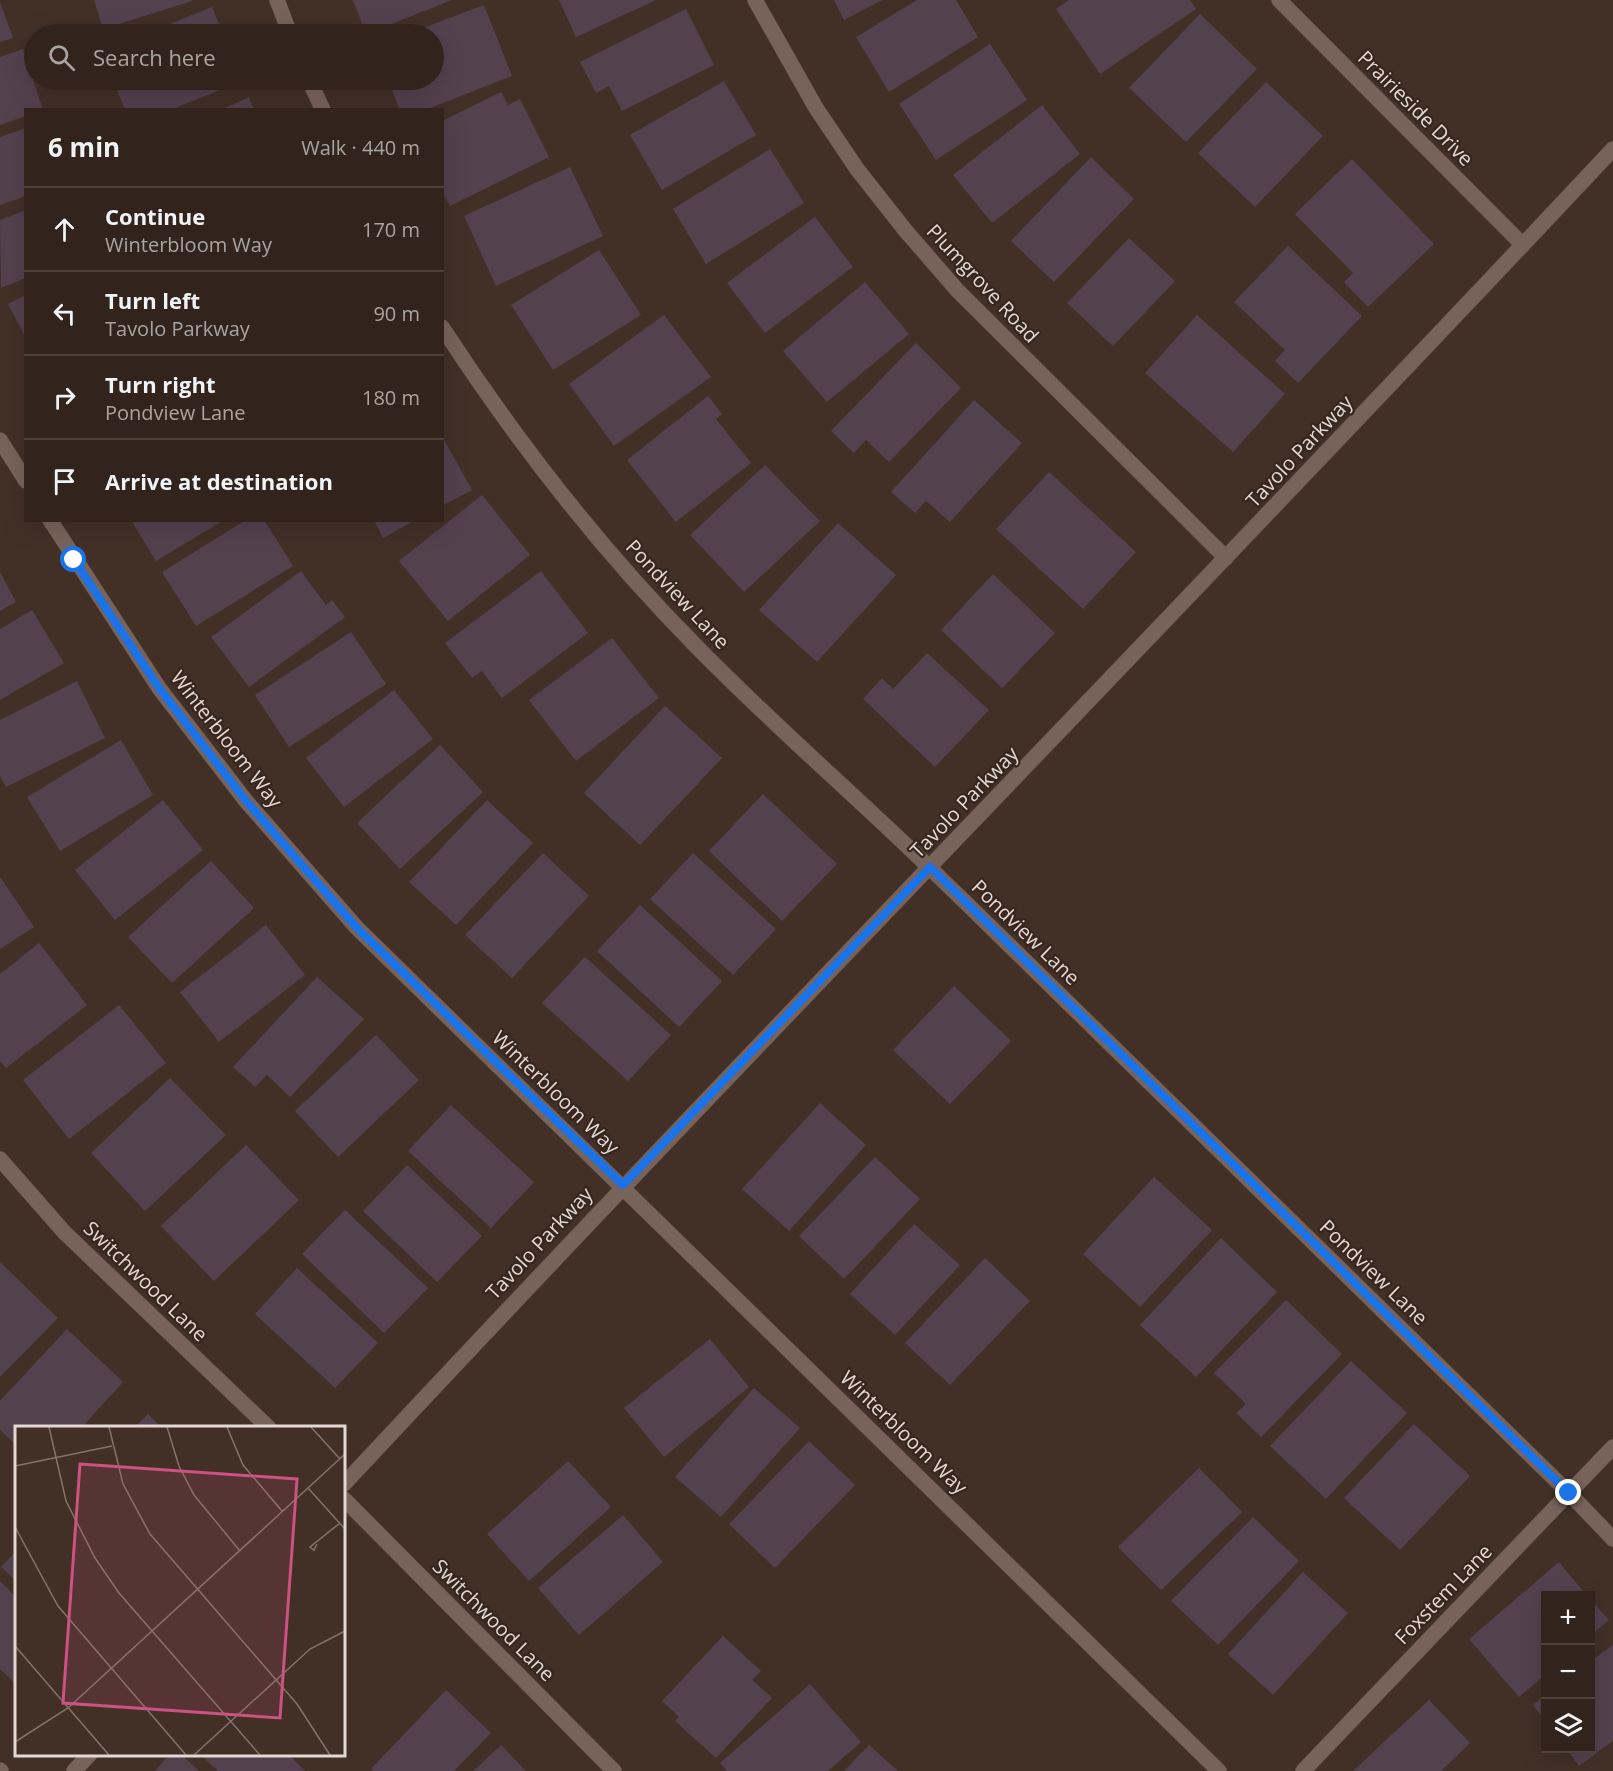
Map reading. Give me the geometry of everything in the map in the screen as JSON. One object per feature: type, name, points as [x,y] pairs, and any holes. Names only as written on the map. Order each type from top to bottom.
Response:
[{"type":"street","points":[[277,0],[286,24]]},
{"type":"street","name":"Plumgrove Road","points":[[755,0],[816,108],[857,169],[905,230],[957,290],[1226,558]]},
{"type":"street","name":"Prairieside Drive","points":[[1279,0],[1523,245]]},
{"type":"street","points":[[314,90],[322,108]]},
{"type":"street","name":"Tavolo Parkway","points":[[345,1483],[623,1185],[1226,558],[1613,148]]},
{"type":"street","name":"Pondview Lane","points":[[444,330],[486,394],[552,484],[615,559],[696,646],[930,867],[1569,1493],[1613,1539]]},
{"type":"street","points":[[0,440],[24,478]]},
{"type":"street","name":"Winterbloom Way","points":[[51,522],[159,688],[246,801],[357,928],[623,1185],[1219,1771]]},
{"type":"street","name":"Switchwood Lane","points":[[0,1159],[64,1232],[267,1426]]},
{"type":"street","name":"Foxstem Lane","points":[[1304,1771],[1613,1447]]},
{"type":"street","name":"Switchwood Lane","points":[[345,1500],[614,1771]]},
{"type":"street","points":[[74,1771],[89,1756]]},
{"type":"building","points":[[94,0],[192,0],[119,24],[101,24]]},
{"type":"building","points":[[353,0],[452,0],[391,24],[362,24]]},
{"type":"building","points":[[559,0],[656,0],[576,37]]},
{"type":"building","points":[[834,0],[882,0],[844,20]]},
{"type":"building","points":[[917,0],[956,0],[978,37],[889,92],[856,37]]},
{"type":"building","points":[[1069,0],[1190,0],[1196,9],[1100,74],[1056,9]]},
{"type":"building","points":[[0,2],[13,38],[0,42]]},
{"type":"building","points":[[484,5],[512,76],[430,108],[399,108],[392,90],[444,90],[444,24],[434,24]]},
{"type":"building","points":[[212,7],[219,24],[170,24]]},
{"type":"building","points":[[686,9],[714,65],[622,111],[609,86],[596,93],[580,62]]},
{"type":"building","points":[[1200,14],[1257,69],[1186,142],[1129,88]]},
{"type":"building","points":[[990,44],[1027,100],[936,160],[899,104]]},
{"type":"building","points":[[23,49],[24,90],[36,90],[42,108],[24,108],[24,117],[0,125],[0,57]]},
{"type":"building","points":[[724,81],[756,135],[662,190],[630,135]]},
{"type":"building","points":[[1266,82],[1323,136],[1255,207],[1198,153]]},
{"type":"building","points":[[117,90],[220,90],[175,108],[124,108]]},
{"type":"building","points":[[501,92],[508,105],[520,99],[549,157],[450,206],[444,195],[444,120]]},
{"type":"building","points":[[249,97],[253,108],[225,108]]},
{"type":"building","points":[[1042,105],[1080,154],[992,223],[953,175]]},
{"type":"building","points":[[24,129],[24,197],[0,205],[0,137]]},
{"type":"building","points":[[770,149],[804,203],[706,264],[673,209]]},
{"type":"building","points":[[1091,157],[1134,199],[1054,282],[1011,241]]},
{"type":"building","points":[[1352,159],[1434,244],[1368,307],[1344,282],[1353,273],[1295,214]]},
{"type":"building","points":[[570,167],[603,236],[496,286],[464,216]]},
{"type":"building","points":[[24,211],[24,279],[1,288],[0,220]]},
{"type":"building","points":[[815,217],[853,267],[765,333],[727,283]]},
{"type":"building","points":[[1129,238],[1175,281],[1113,346],[1067,303]]},
{"type":"building","points":[[1288,246],[1362,316],[1298,383],[1275,361],[1285,350],[1234,302]]},
{"type":"building","points":[[599,250],[641,315],[553,370],[511,305]]},
{"type":"building","points":[[865,282],[909,334],[827,402],[783,351]]},
{"type":"building","points":[[24,296],[24,334],[8,304]]},
{"type":"building","points":[[664,315],[711,377],[614,446],[569,384]]},
{"type":"building","points":[[1197,315],[1285,394],[1233,452],[1145,373]]},
{"type":"building","points":[[916,343],[961,388],[889,462],[866,440],[854,453],[831,431]]},
{"type":"building","points":[[708,396],[722,414],[716,419],[751,463],[676,522],[627,460]]},
{"type":"building","points":[[974,400],[1022,443],[950,522],[926,501],[915,513],[891,492]]},
{"type":"building","points":[[444,440],[472,490],[444,505]]},
{"type":"building","points":[[765,465],[820,521],[744,592],[690,535]]},
{"type":"building","points":[[1049,472],[1136,552],[1083,609],[996,529]]},
{"type":"building","points":[[482,495],[530,555],[448,621],[399,561]]},
{"type":"building","points":[[132,522],[221,522],[156,561]]},
{"type":"building","points":[[243,522],[265,522],[293,566],[196,626],[162,572]]},
{"type":"building","points":[[375,522],[412,522],[383,538]]},
{"type":"building","points":[[838,523],[896,575],[817,662],[759,610]]},
{"type":"building","points":[[301,571],[326,605],[332,600],[345,617],[249,687],[211,637]]},
{"type":"building","points":[[541,571],[588,633],[502,698],[482,671],[472,678],[445,643]]},
{"type":"building","points":[[0,572],[16,602],[0,611]]},
{"type":"building","points":[[993,574],[1055,633],[1002,688],[941,630]]},
{"type":"building","points":[[32,610],[64,663],[0,700],[0,629]]},
{"type":"building","points":[[351,632],[386,684],[289,747],[255,695]]},
{"type":"building","points":[[612,638],[659,698],[576,761],[529,700]]},
{"type":"building","points":[[927,653],[989,710],[935,767],[863,699],[882,678],[893,689]]},
{"type":"building","points":[[77,681],[105,738],[6,787],[0,776],[0,720]]},
{"type":"building","points":[[394,690],[433,739],[344,807],[306,758]]},
{"type":"building","points":[[665,706],[722,758],[640,845],[584,793]]},
{"type":"building","points":[[121,740],[153,795],[60,851],[27,797]]},
{"type":"building","points":[[440,745],[483,792],[400,869],[357,823]]},
{"type":"building","points":[[763,794],[837,864],[782,921],[709,851]]},
{"type":"building","points":[[163,800],[203,850],[115,920],[75,870]]},
{"type":"building","points":[[487,800],[533,843],[456,925],[409,882]]},
{"type":"building","points":[[543,853],[589,896],[512,978],[465,935]]},
{"type":"building","points":[[693,853],[776,929],[733,975],[650,899]]},
{"type":"building","points":[[211,861],[254,908],[172,983],[128,937]]},
{"type":"building","points":[[0,877],[34,927],[0,949]]},
{"type":"building","points":[[640,905],[722,981],[679,1027],[597,951]]},
{"type":"building","points":[[266,925],[305,975],[219,1042],[180,992]]},
{"type":"building","points":[[39,943],[87,1005],[6,1068],[0,1061],[0,974]]},
{"type":"building","points":[[585,957],[671,1035],[628,1081],[542,1003]]},
{"type":"building","points":[[317,977],[364,1019],[290,1097],[267,1075],[255,1087],[233,1067]]},
{"type":"building","points":[[954,986],[1011,1041],[950,1104],[893,1050]]},
{"type":"building","points":[[119,1005],[166,1063],[69,1139],[23,1080]]},
{"type":"building","points":[[376,1035],[419,1080],[338,1157],[295,1111]]},
{"type":"building","points":[[170,1078],[226,1135],[145,1211],[91,1153]]},
{"type":"building","points":[[820,1103],[866,1145],[789,1231],[742,1189]]},
{"type":"building","points":[[451,1105],[534,1182],[491,1228],[408,1151]]},
{"type":"building","points":[[246,1145],[299,1200],[214,1281],[161,1226]]},
{"type":"building","points":[[875,1157],[920,1199],[844,1279],[799,1236]]},
{"type":"building","points":[[407,1165],[482,1236],[437,1282],[363,1211]]},
{"type":"building","points":[[1154,1177],[1212,1230],[1140,1307],[1083,1254]]},
{"type":"building","points":[[345,1210],[428,1288],[384,1333],[302,1254]]},
{"type":"building","points":[[914,1224],[960,1265],[895,1335],[850,1294]]},
{"type":"building","points":[[1221,1238],[1277,1292],[1196,1377],[1140,1325]]},
{"type":"building","points":[[985,1258],[1030,1301],[950,1385],[905,1343]]},
{"type":"building","points":[[0,1264],[58,1318],[0,1377]]},
{"type":"building","points":[[297,1268],[378,1343],[335,1388],[255,1314]]},
{"type":"building","points":[[1286,1300],[1342,1354],[1261,1437],[1236,1413],[1246,1404],[1214,1373]]},
{"type":"building","points":[[67,1329],[123,1382],[83,1426],[15,1426],[15,1444],[0,1430],[0,1401]]},
{"type":"building","points":[[710,1339],[749,1387],[664,1457],[624,1408]]},
{"type":"building","points":[[1351,1361],[1407,1413],[1326,1499],[1270,1446]]},
{"type":"building","points":[[754,1388],[800,1428],[721,1517],[675,1477]]},
{"type":"building","points":[[148,1414],[160,1426],[136,1426]]},
{"type":"building","points":[[1414,1424],[1470,1476],[1400,1550],[1344,1498]]},
{"type":"building","points":[[809,1441],[855,1485],[775,1568],[729,1524]]},
{"type":"building","points":[[568,1461],[611,1507],[529,1581],[487,1534]]},
{"type":"building","points":[[1199,1468],[1242,1512],[1161,1590],[1118,1547]]},
{"type":"building","points":[[623,1515],[663,1562],[579,1635],[538,1588]]},
{"type":"building","points":[[1253,1517],[1299,1561],[1218,1645],[1171,1601]]},
{"type":"building","points":[[15,1552],[15,1580],[1,1567]]},
{"type":"building","points":[[1559,1562],[1583,1591],[1541,1591],[1541,1678],[1519,1697],[1469,1639]]},
{"type":"building","points":[[1303,1572],[1348,1613],[1273,1695],[1228,1654]]},
{"type":"building","points":[[0,1581],[15,1596],[15,1683],[0,1669]]},
{"type":"building","points":[[1595,1605],[1609,1620],[1595,1632]]},
{"type":"building","points":[[723,1636],[761,1671],[752,1680],[772,1698],[716,1758],[675,1721],[679,1717],[662,1701]]},
{"type":"building","points":[[1613,1645],[1613,1741],[1579,1766],[1570,1753],[1595,1753],[1595,1658]]},
{"type":"building","points":[[810,1684],[861,1742],[828,1771],[727,1771],[720,1763]]},
{"type":"building","points":[[446,1690],[491,1733],[454,1771],[373,1771],[371,1769]]},
{"type":"building","points":[[1541,1699],[1541,1715],[1533,1705]]},
{"type":"building","points":[[1429,1700],[1470,1743],[1441,1771],[1353,1771]]},
{"type":"building","points":[[501,1745],[526,1771],[473,1771]]},
{"type":"building","points":[[869,1745],[898,1771],[844,1771]]},
{"type":"building","points":[[168,1756],[183,1756],[199,1771],[155,1771]]},
{"type":"building","points":[[202,1756],[290,1756],[305,1771],[218,1771]]},
{"type":"route","points":[[74,560],[159,688],[246,801],[357,928],[623,1185],[930,867],[1569,1493]]}]
